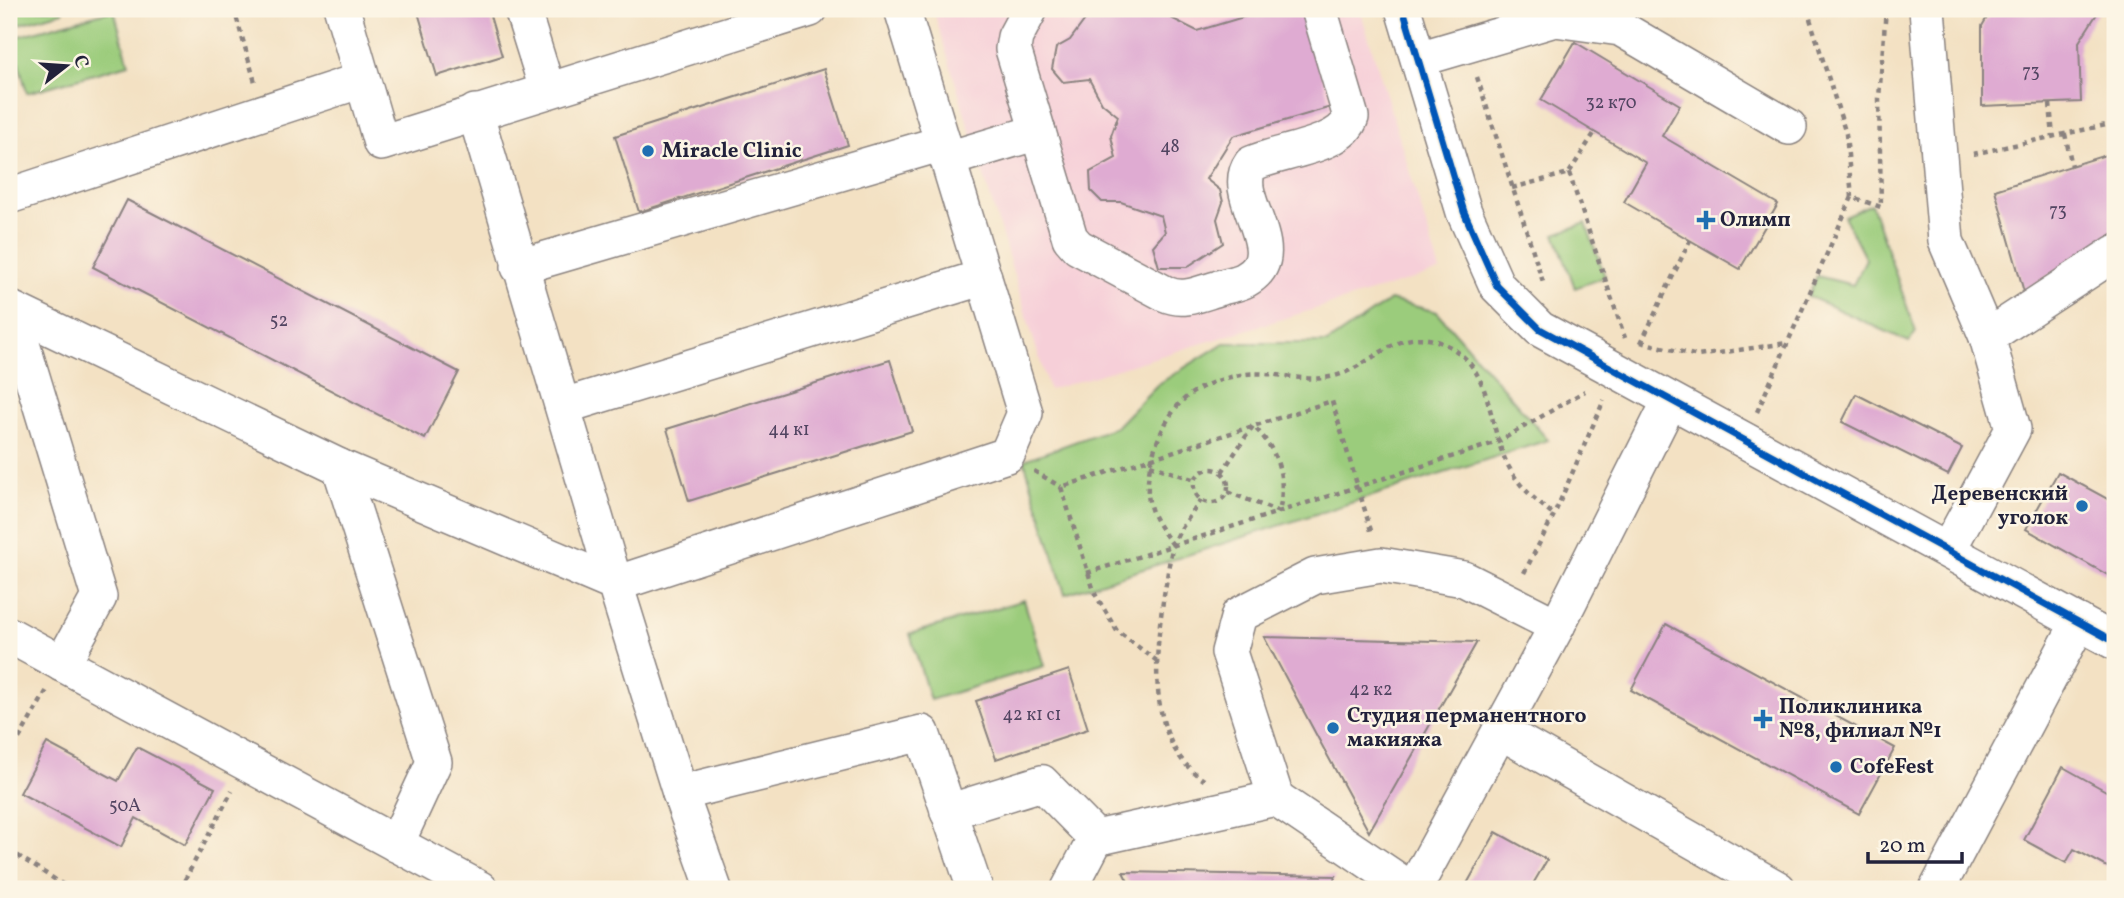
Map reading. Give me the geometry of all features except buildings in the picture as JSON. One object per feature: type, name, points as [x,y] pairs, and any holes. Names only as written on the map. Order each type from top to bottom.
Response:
[{"type":"street","points":[[342,9],[381,143],[810,9]]},
{"type":"street","points":[[522,9],[547,89]]},
{"type":"street","points":[[11,310],[340,467],[615,584],[1007,456],[1025,413],[902,9]]},
{"type":"street","points":[[1030,9],[1015,37],[1013,49],[1068,233],[1078,247],[1174,297],[1190,297],[1245,280],[1256,271],[1263,258],[1264,244],[1245,184],[1247,171],[1262,159],[1336,137],[1344,131],[1351,117],[1319,9]]},
{"type":"street","points":[[1403,9],[1464,212],[1497,286],[1540,329],[1627,357],[1670,401],[2115,642]]},
{"type":"street","points":[[1927,9],[1946,241],[1987,337],[2013,429],[1948,550]]},
{"type":"street","points":[[1419,59],[1555,19],[1620,29],[1789,127]]},
{"type":"street","points":[[9,196],[362,80]]},
{"type":"street","points":[[475,113],[615,584],[680,793],[714,889]]},
{"type":"street","points":[[519,267],[945,151],[1038,132]]},
{"type":"street","points":[[1987,337],[2115,253]]},
{"type":"street","points":[[564,406],[984,277]]},
{"type":"street","points":[[11,310],[99,597],[62,664]]},
{"type":"street","points":[[1069,889],[1096,838],[1259,802],[1412,889],[1557,626],[1670,401]]},
{"type":"street","points":[[340,467],[434,762],[396,844]]},
{"type":"street","points":[[1259,802],[1229,652],[1239,615],[1315,576],[1381,565],[1464,579],[1557,626]]},
{"type":"street","points":[[1937,889],[2079,622]]},
{"type":"street","points":[[9,635],[480,889]]},
{"type":"street","points":[[1500,731],[1778,889]]},
{"type":"street","points":[[680,793],[922,733],[975,889]]},
{"type":"street","points":[[948,812],[1042,783],[1096,838]]},
{"type":"path","points":[[90,9],[92,16]]},
{"type":"path","points":[[234,9],[264,112]]},
{"type":"path","points":[[1755,416],[1852,197],[1846,134],[1807,9]]},
{"type":"path","points":[[1852,197],[1881,207],[1879,98],[1886,9]]},
{"type":"path","points":[[1467,45],[1546,291]]},
{"type":"path","points":[[2050,104],[2053,137]]},
{"type":"path","points":[[1939,162],[2115,123]]},
{"type":"path","points":[[1512,188],[1569,173],[1595,132]]},
{"type":"path","points":[[2066,134],[2072,166]]},
{"type":"path","points":[[1509,602],[1554,515],[1627,357],[1569,173]]},
{"type":"path","points":[[1087,573],[1498,442],[1627,357],[1641,342],[1690,240]]},
{"type":"path","points":[[1173,545],[1152,513],[1147,490],[1150,462],[1182,401],[1209,383],[1243,374],[1328,378],[1351,372],[1382,348],[1399,341],[1426,339],[1451,347],[1473,366],[1482,384],[1498,442],[1509,469],[1526,492],[1554,515]]},
{"type":"path","points":[[1641,342],[1698,356],[1787,343]]},
{"type":"path","points":[[1157,661],[1117,631],[1095,594],[1060,487],[1150,462],[1332,401],[1381,565]]},
{"type":"path","points":[[1222,472],[1253,426]]},
{"type":"path","points":[[1253,426],[1264,436],[1280,466],[1282,500],[1279,512]]},
{"type":"path","points":[[1150,462],[1195,480]]},
{"type":"path","points":[[1206,470],[1222,472],[1228,481],[1228,492],[1216,503],[1201,500],[1194,491],[1195,480],[1206,470]]},
{"type":"path","points":[[1228,492],[1279,512]]},
{"type":"path","points":[[1201,500],[1173,545],[1157,661],[1161,708],[1172,745],[1193,772],[1259,802]]},
{"type":"path","points":[[9,756],[62,664]]},
{"type":"path","points":[[180,889],[246,764]]},
{"type":"path","points":[[9,850],[70,889]]},
{"type":"shaded area","points":[[933,9],[1360,9],[1440,271],[1049,390]]},
{"type":"green space","points":[[9,9],[62,9],[63,12],[9,27]]},
{"type":"green space","points":[[114,10],[129,64],[27,93],[12,38]]},
{"type":"green space","points":[[1871,204],[1916,332],[1909,342],[1808,296],[1817,276],[1853,285],[1866,259],[1844,216]]},
{"type":"green space","points":[[1586,223],[1605,277],[1575,288],[1555,234]]},
{"type":"green space","points":[[1390,300],[1437,312],[1548,440],[1065,594],[1024,460],[1116,427],[1157,385],[1224,343],[1327,343]]},
{"type":"green space","points":[[1024,600],[1044,666],[930,700],[910,634]]},
{"type":"cycle path","points":[[1403,9],[1464,212],[1497,286],[1540,329],[2115,642]]},
{"type":"place","name":"Miracle Clinic","points":[[648,151]]},
{"type":"place","name":"Олимп","points":[[1706,220]]},
{"type":"place","name":"Деревенский уголок","points":[[2082,506]]},
{"type":"place","name":"Поликлиника №8, филиал №1","points":[[1763,719]]},
{"type":"place","name":"Студия перманентного макияжа","points":[[1333,728]]},
{"type":"place","name":"CofeFest","points":[[1836,767]]}]
